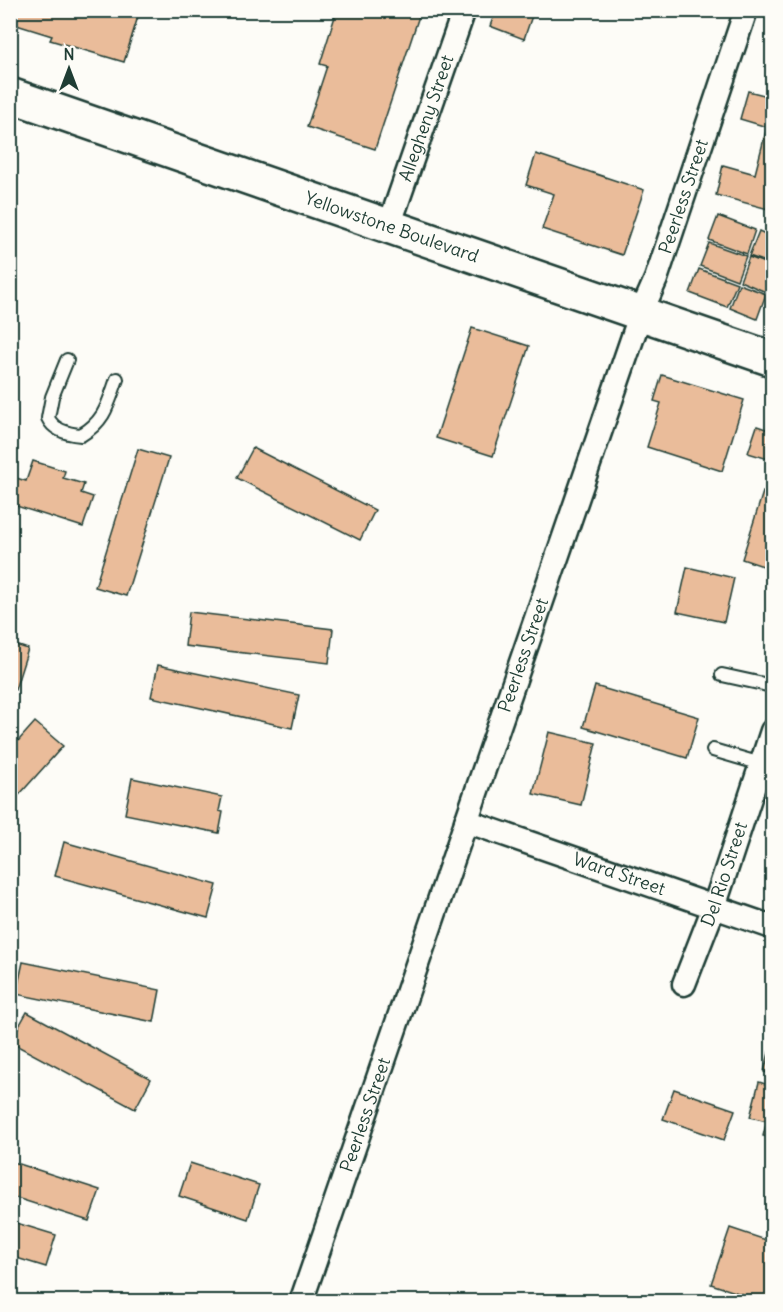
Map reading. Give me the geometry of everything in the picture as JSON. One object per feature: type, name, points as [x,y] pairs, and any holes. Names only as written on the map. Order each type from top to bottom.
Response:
[{"type":"street","name":"Allegheny Street","points":[[389,226],[464,10]]},
{"type":"street","name":"Peerless Street","points":[[301,1302],[641,313],[656,279],[746,10]]},
{"type":"street","name":"Yellowstone Boulevard","points":[[10,95],[772,359]]},
{"type":"street","name":"Del Rio Street","points":[[684,984],[714,907],[772,730]]},
{"type":"street","name":"Ward Street","points":[[466,821],[772,927]]},
{"type":"lane","points":[[67,360],[51,397],[48,418],[56,429],[63,432],[81,435],[92,429],[106,410],[117,379]]},
{"type":"lane","points":[[722,675],[772,686]]},
{"type":"lane","points":[[713,750],[761,764]]},
{"type":"building","points":[[10,10],[140,10],[124,62],[50,40],[52,36],[10,23]]},
{"type":"building","points":[[337,10],[421,10],[375,149],[307,127],[327,66],[320,64]]},
{"type":"building","points":[[496,10],[534,10],[524,39],[490,26]]},
{"type":"building","points":[[772,60],[772,80],[766,78]]},
{"type":"building","points":[[748,91],[772,97],[772,210],[716,195],[723,165],[755,174],[767,127],[740,119]]},
{"type":"building","points":[[536,154],[644,190],[622,255],[542,229],[554,194],[526,185]]},
{"type":"building","points":[[718,216],[755,230],[747,254],[709,240]]},
{"type":"building","points":[[759,231],[772,237],[772,264],[749,256]]},
{"type":"building","points":[[709,243],[746,256],[737,280],[700,266]]},
{"type":"building","points":[[749,257],[772,266],[772,276],[766,292],[740,281]]},
{"type":"building","points":[[699,269],[737,283],[727,307],[690,293]]},
{"type":"building","points":[[739,284],[766,294],[757,319],[730,308]]},
{"type":"building","points":[[472,328],[529,346],[493,456],[436,438]]},
{"type":"building","points":[[662,375],[744,400],[722,471],[647,447],[661,403],[654,401]]},
{"type":"building","points":[[757,426],[772,431],[772,460],[748,453]]},
{"type":"building","points":[[253,448],[375,510],[360,540],[237,478]]},
{"type":"building","points":[[138,449],[169,458],[126,596],[95,587]]},
{"type":"building","points":[[33,461],[65,471],[63,478],[84,484],[81,493],[93,497],[83,527],[10,504],[10,476],[26,481]]},
{"type":"building","points":[[763,492],[772,495],[772,569],[742,559]]},
{"type":"building","points":[[687,567],[734,578],[724,622],[677,612]]},
{"type":"building","points":[[189,612],[333,629],[329,663],[185,646]]},
{"type":"building","points":[[10,643],[28,649],[15,690],[10,689]]},
{"type":"building","points":[[158,665],[299,695],[292,728],[151,697]]},
{"type":"building","points":[[595,686],[699,717],[687,758],[583,727]]},
{"type":"building","points":[[35,722],[63,746],[10,805],[10,750]]},
{"type":"building","points":[[549,732],[596,743],[581,805],[533,794]]},
{"type":"building","points":[[132,778],[222,797],[219,811],[223,812],[219,833],[125,814]]},
{"type":"building","points":[[64,842],[217,885],[208,918],[55,876]]},
{"type":"building","points":[[23,962],[160,990],[154,1022],[16,994]]},
{"type":"building","points":[[27,1012],[151,1079],[135,1109],[10,1042]]},
{"type":"building","points":[[770,1049],[772,1050],[772,1074],[764,1072]]},
{"type":"building","points":[[759,1082],[772,1086],[772,1138],[763,1136],[767,1121],[750,1117]]},
{"type":"building","points":[[674,1089],[735,1110],[724,1140],[663,1119]]},
{"type":"building","points":[[10,1161],[100,1190],[89,1221],[10,1196]]},
{"type":"building","points":[[190,1163],[259,1185],[248,1219],[179,1196]]},
{"type":"building","points":[[10,1221],[56,1235],[46,1267],[10,1256]]},
{"type":"building","points":[[730,1228],[772,1242],[772,1302],[765,1302],[711,1284]]}]
